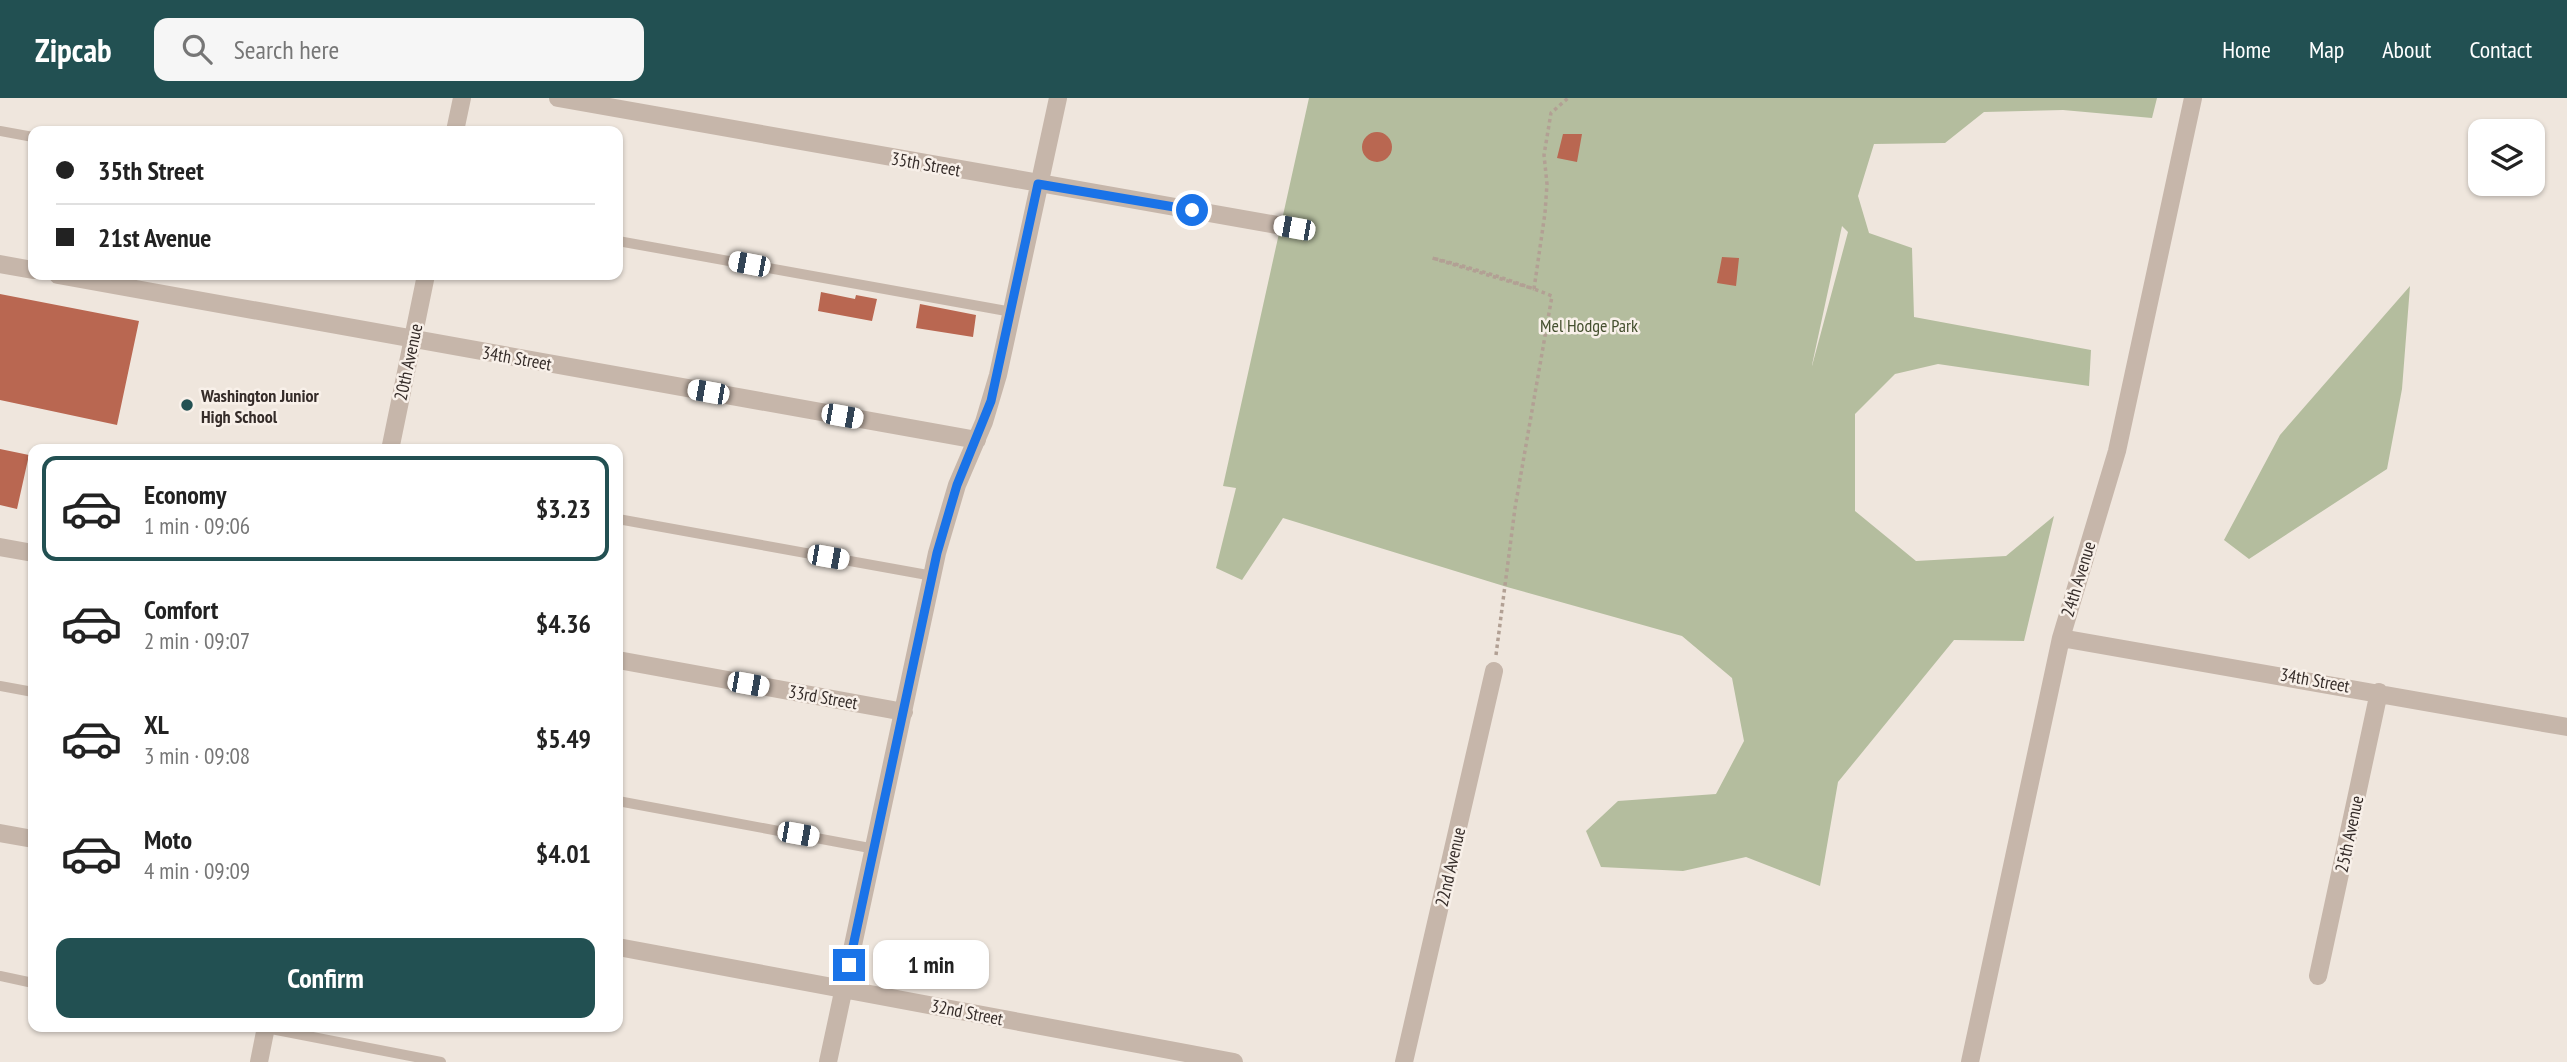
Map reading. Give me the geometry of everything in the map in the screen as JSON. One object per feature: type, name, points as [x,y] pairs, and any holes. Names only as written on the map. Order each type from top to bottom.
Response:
[{"type":"street","points":[[456,126],[462,98]]},
{"type":"street","name":"35th Street","points":[[558,98],[1294,228]]},
{"type":"street","points":[[828,1062],[933,576],[957,485],[991,401],[1058,98]]},
{"type":"street","name":"24th Avenue","points":[[1970,1062],[2062,638],[2117,451],[2193,98]]},
{"type":"street","points":[[0,264],[28,269]]},
{"type":"street","name":"34th Street","points":[[85,280],[976,440]]},
{"type":"street","name":"20th Avenue","points":[[391,444],[425,280]]},
{"type":"street","points":[[0,547],[28,552]]},
{"type":"street","name":"34th Street","points":[[2062,638],[2567,727]]},
{"type":"street","name":"33rd Street","points":[[623,661],[904,712]]},
{"type":"street","name":"22nd Avenue","points":[[1405,1062],[1494,671]]},
{"type":"street","name":"25th Avenue","points":[[2318,976],[2379,692]]},
{"type":"street","points":[[0,833],[28,838]]},
{"type":"street","name":"32nd Street","points":[[623,948],[1234,1062]]},
{"type":"street","points":[[259,1062],[263,1032]]},
{"type":"lane","points":[[0,131],[28,136]]},
{"type":"lane","points":[[623,242],[1012,312]]},
{"type":"lane","points":[[623,520],[933,576]]},
{"type":"lane","points":[[0,686],[28,691]]},
{"type":"lane","points":[[623,802],[875,849]]},
{"type":"lane","points":[[0,976],[28,982]]},
{"type":"lane","points":[[285,1032],[441,1062]]},
{"type":"path","points":[[1534,289],[1547,184],[1544,155],[1547,134],[1551,113],[1568,98]]},
{"type":"path","points":[[1494,671],[1516,508],[1552,296],[1534,289],[1486,271],[1432,258],[1534,289]]},
{"type":"green space","name":"Mel Hodge Park","points":[[1309,98],[2157,98],[2152,118],[2063,110],[1984,112],[1945,143],[1874,144],[1858,196],[1869,233],[1912,248],[1914,317],[2091,350],[2089,386],[1938,364],[1895,374],[1855,414],[1855,511],[1916,561],[2006,556],[2054,516],[2024,641],[1954,640],[1838,782],[1820,886],[1746,857],[1683,871],[1601,867],[1586,831],[1618,801],[1716,794],[1744,741],[1732,678],[1682,636],[1507,587],[1283,518],[1242,580],[1216,568],[1236,488],[1223,486]],"holes":[[[1842,226],[1848,232],[1812,366]]]},
{"type":"green space","points":[[2410,286],[2402,389],[2387,469],[2249,559],[2224,540],[2280,435]]},
{"type":"building","points":[[1377,132],[1388,136],[1392,147],[1388,158],[1377,162],[1366,158],[1362,147],[1366,136]]},
{"type":"building","points":[[1563,134],[1582,134],[1577,162],[1557,158]]},
{"type":"building","points":[[1722,257],[1739,258],[1736,286],[1717,283]]},
{"type":"building","points":[[821,292],[855,299],[856,295],[877,299],[872,321],[818,311]]},
{"type":"building","points":[[0,294],[139,321],[117,425],[0,400]]},
{"type":"building","points":[[920,304],[976,315],[973,337],[916,328]]},
{"type":"building","points":[[0,449],[28,455],[17,509],[0,505]]},
{"type":"place","name":"Washington Junior High School","points":[[187,405]]},
{"type":"route","points":[[849,965],[937,553],[957,485],[985,422],[991,401],[1038,184],[1192,210]]}]
